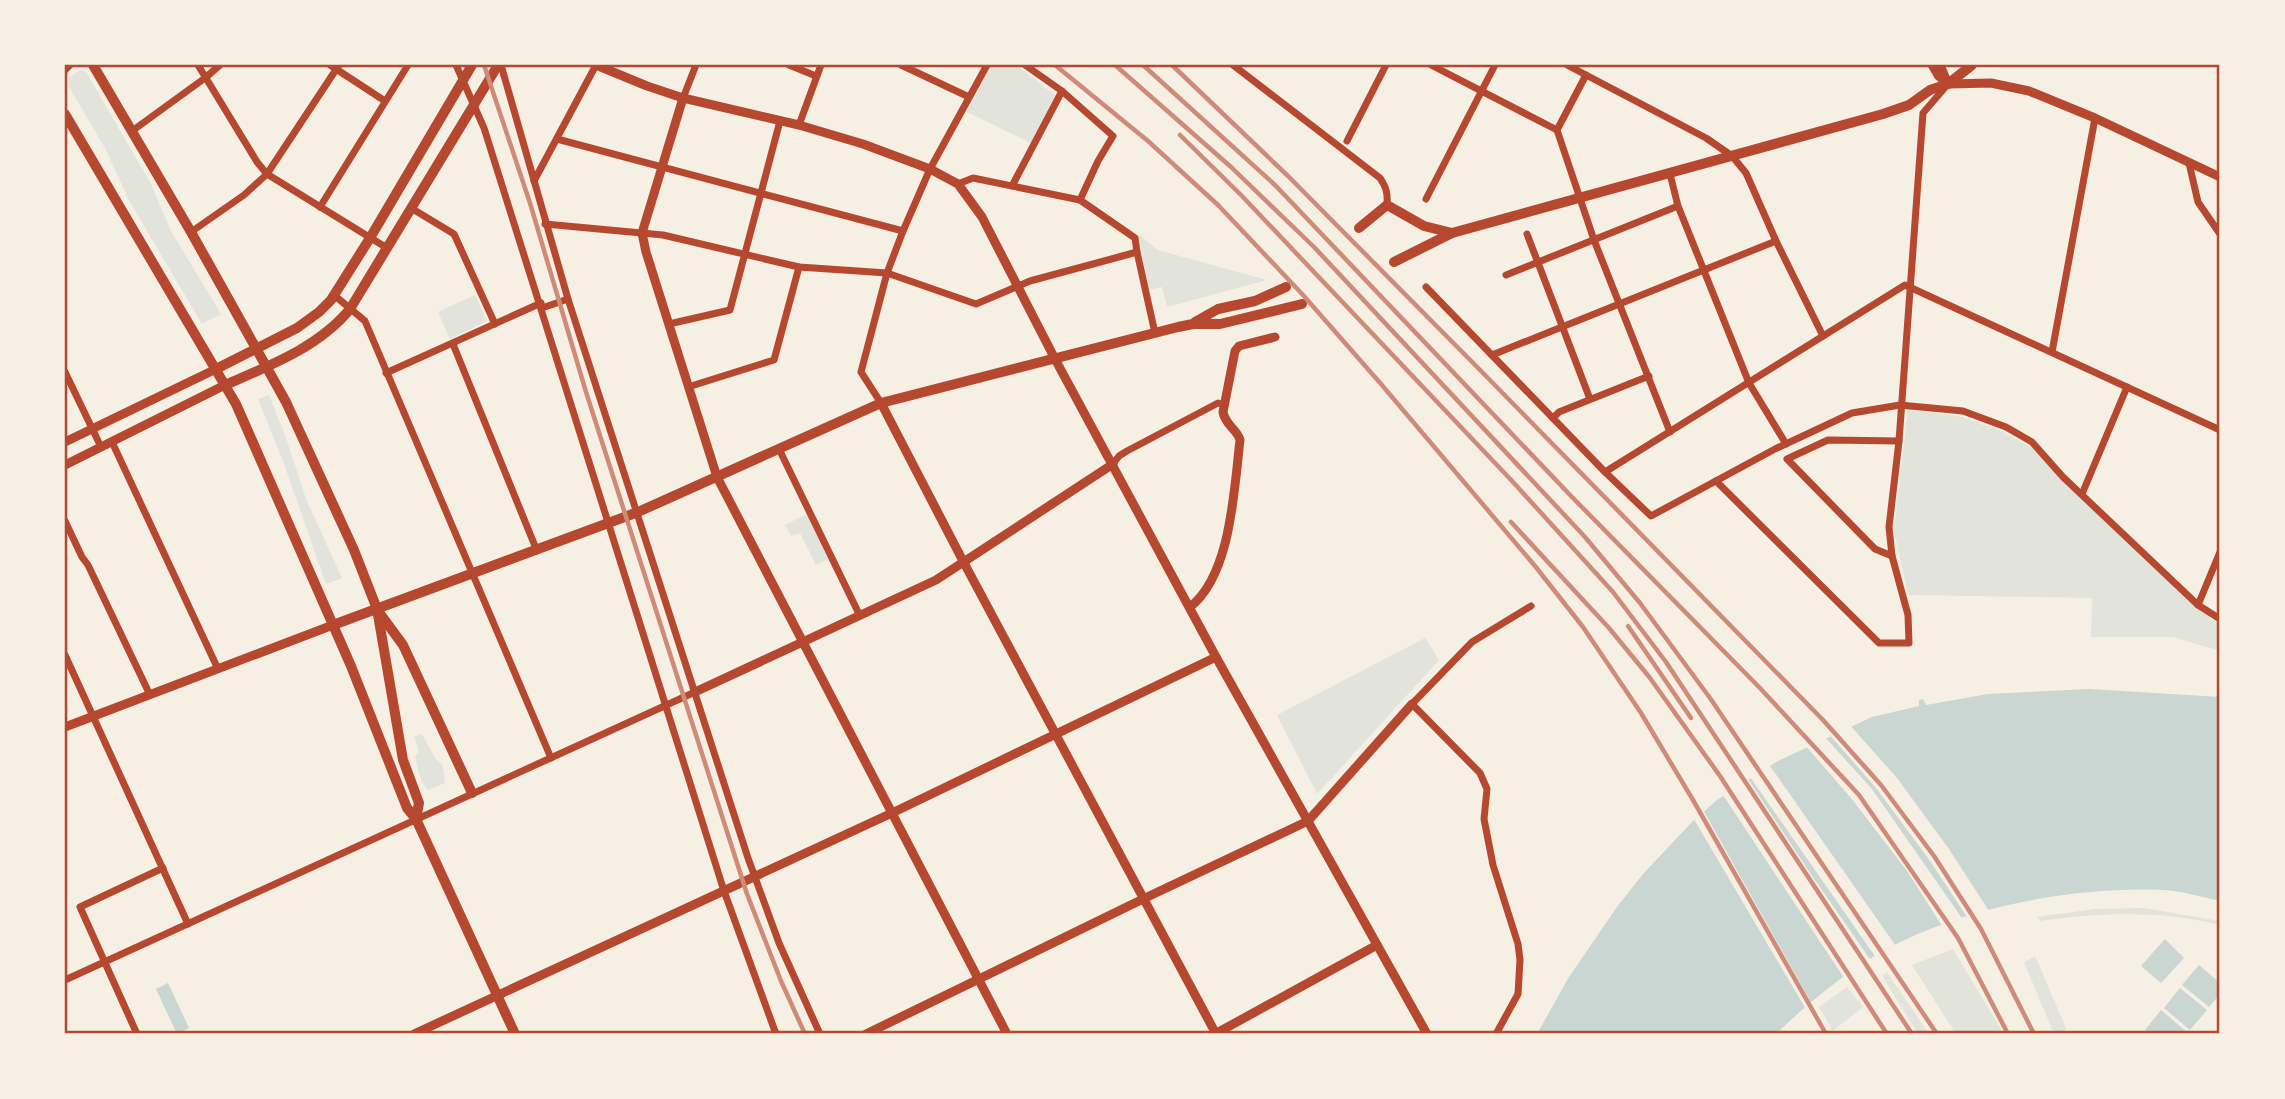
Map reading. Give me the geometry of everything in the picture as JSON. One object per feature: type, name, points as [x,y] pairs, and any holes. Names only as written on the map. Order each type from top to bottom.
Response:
[{"type":"main road","points":[[93,65],[286,402],[354,550],[377,609],[403,761],[419,803],[416,819]]},
{"type":"main road","points":[[216,369],[297,328],[319,312],[334,295],[472,65]]},
{"type":"main road","points":[[225,385],[266,367],[329,331],[350,309],[499,65]]},
{"type":"main road","points":[[1394,262],[1452,233],[1883,114],[1909,105],[1930,90],[1948,83],[1972,65]]},
{"type":"main road","points":[[65,114],[236,404],[333,625],[407,808],[416,819],[515,1034]]},
{"type":"main road","points":[[1359,228],[1387,205],[1424,226],[1452,233]]},
{"type":"main road","points":[[1193,324],[1218,309],[1255,300],[1281,291],[1286,286]]},
{"type":"main road","points":[[333,625],[638,512],[881,403],[1155,333],[1193,324],[1220,324],[1302,303]]},
{"type":"main road","points":[[377,609],[403,645],[472,793]]},
{"type":"street","points":[[65,69],[70,65]]},
{"type":"street","points":[[198,65],[267,174],[387,248]]},
{"type":"street","points":[[132,131],[220,65]]},
{"type":"street","points":[[320,207],[408,65]]},
{"type":"street","points":[[456,65],[484,128],[724,891],[776,1034]]},
{"type":"street","points":[[499,65],[568,299],[755,877],[779,943],[820,1034]]},
{"type":"street","points":[[534,182],[596,65],[613,69],[682,98],[799,125],[863,144],[930,169],[958,184],[982,217],[1055,359],[1216,657],[1427,1034]]},
{"type":"street","points":[[696,65],[682,98],[642,233],[688,387],[718,477],[1006,1034]]},
{"type":"street","points":[[789,65],[816,76]]},
{"type":"street","points":[[799,125],[821,65]]},
{"type":"street","points":[[901,65],[969,97]]},
{"type":"street","points":[[987,65],[930,169],[903,230],[887,273],[861,372],[881,403],[1216,1034],[1377,945]]},
{"type":"street","points":[[1026,65],[1113,136],[1080,200]]},
{"type":"street","points":[[1233,65],[1380,178],[1386,187],[1387,205]]},
{"type":"street","points":[[1347,141],[1386,65]]},
{"type":"street","points":[[1431,65],[1557,130],[1594,240],[1670,432]]},
{"type":"street","points":[[1426,199],[1495,65]]},
{"type":"street","points":[[1567,65],[1706,138],[1732,156],[1746,173],[1823,336]]},
{"type":"street","points":[[1931,65],[1942,81],[1948,83],[1992,83],[2050,98],[2220,177]]},
{"type":"street","points":[[1940,65],[1948,83]]},
{"type":"street","points":[[191,232],[244,195],[267,174],[335,66],[386,101]]},
{"type":"street","points":[[1557,130],[1586,75]]},
{"type":"street","points":[[1716,481],[1879,643],[1909,643],[1908,615],[1892,556],[1889,527],[1899,441],[1923,113],[1948,83]]},
{"type":"street","points":[[1012,186],[1062,92]]},
{"type":"street","points":[[2052,352],[2095,118]]},
{"type":"street","points":[[669,324],[730,310],[780,121]]},
{"type":"street","points":[[557,139],[903,230]]},
{"type":"street","points":[[2189,163],[2198,202],[2220,234]]},
{"type":"street","points":[[1670,174],[1678,206],[1749,383],[1786,444]]},
{"type":"street","points":[[958,184],[972,178],[1080,200],[1135,238],[1155,333]]},
{"type":"street","points":[[1506,275],[1678,206]]},
{"type":"street","points":[[411,208],[454,233],[495,324]]},
{"type":"street","points":[[545,224],[663,236],[799,267],[887,273],[976,304],[1018,285],[1137,251]]},
{"type":"street","points":[[1527,234],[1590,399]]},
{"type":"street","points":[[1492,355],[1776,241]]},
{"type":"street","points":[[688,387],[774,360],[799,267]]},
{"type":"street","points":[[1605,472],[1905,285],[2220,430]]},
{"type":"street","points":[[1426,287],[1651,516],[1786,444],[1852,413],[1900,405],[1963,411],[2006,427],[2032,442],[2198,605],[2220,619]]},
{"type":"street","points":[[334,295],[365,321],[551,758]]},
{"type":"street","points":[[386,373],[495,324],[541,306],[568,299]]},
{"type":"street","points":[[1190,607],[1200,599],[1218,571],[1234,487],[1240,439],[1226,422],[1223,412],[1237,348],[1275,337]]},
{"type":"street","points":[[453,344],[537,551]]},
{"type":"street","points":[[65,442],[216,369]]},
{"type":"street","points":[[65,372],[102,447]]},
{"type":"street","points":[[1553,418],[1559,412],[1649,376]]},
{"type":"street","points":[[65,465],[225,385]]},
{"type":"street","points":[[2082,494],[2127,387]]},
{"type":"street","points":[[65,980],[667,706],[936,580],[1113,464],[1127,451],[1218,403],[1224,405]]},
{"type":"street","points":[[1892,556],[1875,549],[1787,459],[1828,440],[1899,441]]},
{"type":"street","points":[[112,442],[218,669]]},
{"type":"street","points":[[779,449],[860,616]]},
{"type":"street","points":[[65,520],[150,695]]},
{"type":"street","points":[[2198,605],[2220,556]]},
{"type":"street","points":[[866,1034],[1308,821],[1412,704],[1472,642],[1531,606]]},
{"type":"street","points":[[65,727],[333,625]]},
{"type":"street","points":[[65,655],[188,924]]},
{"type":"street","points":[[414,1034],[1056,736],[1216,657]]},
{"type":"street","points":[[1412,704],[1480,774],[1487,789],[1484,819],[1493,865],[1518,944],[1520,960],[1518,994],[1496,1034]]},
{"type":"street","points":[[137,1034],[80,907],[163,868]]},
{"type":"shaded area","points":[[991,65],[1016,65],[1055,95],[1031,143],[967,112]]},
{"type":"shaded area","points":[[80,70],[86,72],[151,184],[171,231],[221,314],[202,324],[129,200],[105,148],[68,85],[69,78]]},
{"type":"shaded area","points":[[1138,234],[1158,250],[1267,280],[1167,307],[1162,287],[1149,290]]},
{"type":"shaded area","points":[[475,295],[487,321],[450,339],[438,312]]},
{"type":"shaded area","points":[[269,395],[306,499],[342,578],[326,584],[258,399]]},
{"type":"shaded area","points":[[1908,409],[1962,417],[2003,432],[2032,448],[2196,608],[2220,625],[2220,651],[2173,637],[2091,637],[2092,598],[1908,595],[1894,531]]},
{"type":"shaded area","points":[[807,514],[828,559],[816,565],[800,533],[791,536],[785,525]]},
{"type":"shaded area","points":[[1425,638],[1439,660],[1317,794],[1277,715]]},
{"type":"shaded area","points":[[2089,689],[2220,697],[2220,901],[2170,891],[2089,892],[2012,904],[1974,914],[1937,926],[1871,958],[1821,994],[1776,1034],[1537,1034],[1569,977],[1643,874],[1692,822],[1717,800],[1778,761],[1872,717],[1919,706],[1919,700],[1923,699],[1926,705],[1988,694]]},
{"type":"shaded area","points":[[422,734],[435,758],[443,766],[445,783],[428,790],[421,781],[415,756],[419,752],[414,737]]},
{"type":"shaded area","points":[[2144,908],[2220,921],[2220,925],[2175,917],[2130,914],[2040,921],[2037,917],[2095,909]]},
{"type":"shaded area","points":[[2165,939],[2184,958],[2161,983],[2141,966]]},
{"type":"shaded area","points":[[1953,949],[2003,1034],[1956,1034],[1912,965]]},
{"type":"shaded area","points":[[2035,956],[2066,1028],[2062,1034],[2054,1034],[2024,962]]},
{"type":"shaded area","points":[[2199,965],[2220,983],[2220,994],[2209,1007],[2182,985]]},
{"type":"shaded area","points":[[1887,972],[1929,1034],[1918,1034],[1882,976]]},
{"type":"shaded area","points":[[168,983],[189,1028],[177,1034],[156,989]]},
{"type":"shaded area","points":[[1847,987],[1863,1007],[1833,1031],[1819,1007]]},
{"type":"shaded area","points":[[2180,988],[2207,1010],[2190,1030],[2164,1008]]},
{"type":"shaded area","points":[[2161,1010],[2188,1033],[2151,1034],[2145,1030]]},
{"type":"pier","points":[[1849,724],[1897,778],[1949,849],[1991,914],[1969,920],[1928,858],[1876,788],[1828,733]]},
{"type":"pier","points":[[1823,735],[1872,789],[1964,921],[1944,929],[1907,871],[1851,798],[1804,744]]},
{"type":"pier","points":[[1768,763],[1898,949],[1877,959],[1748,774]]},
{"type":"pier","points":[[1746,776],[1872,962],[1846,981],[1721,792]]},
{"type":"pier","points":[[1702,808],[1813,1006],[1807,1011],[1692,816]]},
{"type":"railway","points":[[484,65],[530,203],[586,392],[747,894],[805,1034]]},
{"type":"railway","points":[[1055,65],[1148,141],[1218,205],[1303,295],[1535,566],[1583,627],[1641,713],[1826,1034]]},
{"type":"railway","points":[[1115,65],[1231,167],[1314,247],[1585,537],[1640,603],[1710,698],[1937,1034]]},
{"type":"railway","points":[[1143,65],[1275,185],[1571,496],[1759,687],[1859,795],[1958,938],[2008,1034]]},
{"type":"railway","points":[[1172,65],[1288,176],[1483,373],[1823,720],[1881,785],[1934,856],[1981,929],[2034,1034]]},
{"type":"railway","points":[[1180,135],[1241,195],[1513,482],[1613,592],[1666,662],[1912,1034]]},
{"type":"railway","points":[[1511,522],[1609,628],[1650,678],[1720,776],[1887,1034]]},
{"type":"railway","points":[[1628,626],[1691,718]]}]
